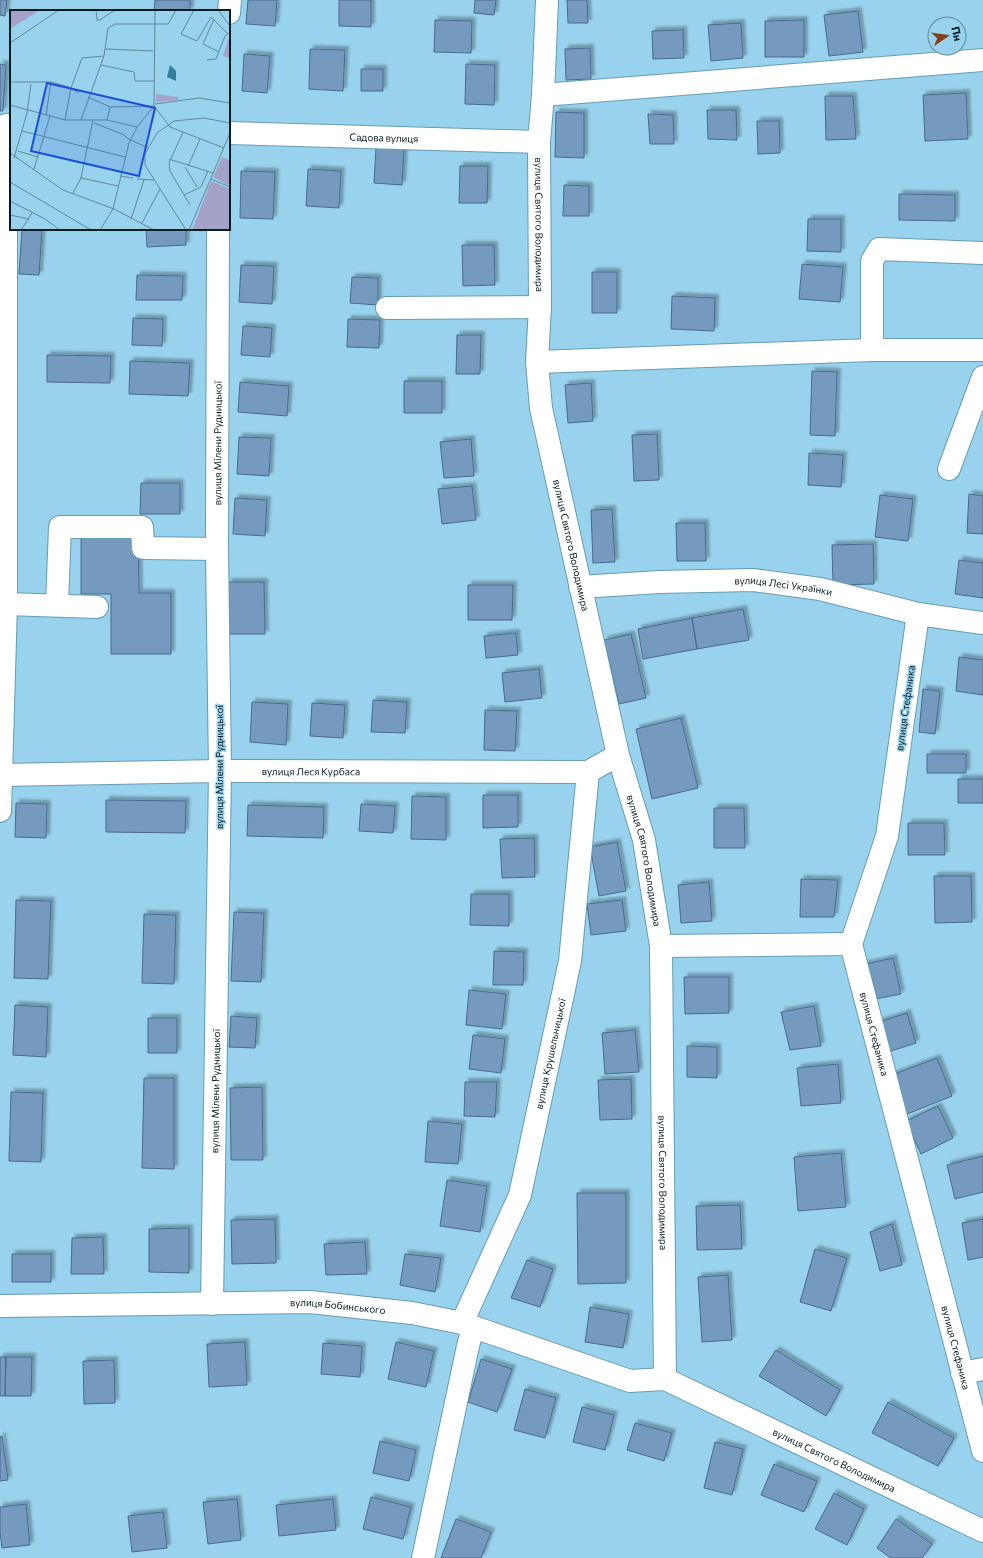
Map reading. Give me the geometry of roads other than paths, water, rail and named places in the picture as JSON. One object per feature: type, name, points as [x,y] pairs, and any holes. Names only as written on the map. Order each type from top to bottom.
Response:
[{"type":"street","points":[[229,10],[230,0]]},
{"type":"street","name":"вулиця Святого Володимира","points":[[547,0],[543,95],[539,142],[540,307],[537,362],[541,408],[580,588],[618,755],[644,840],[660,946],[665,1379],[983,1530]]},
{"type":"street","points":[[543,95],[983,60]]},
{"type":"street","points":[[0,810],[6,604],[6,125]]},
{"type":"street","name":"Садова вулиця","points":[[230,133],[539,142]]},
{"type":"street","name":"вулиця Мілени Рудницької","points":[[212,1304],[220,771],[217,549],[218,230]]},
{"type":"street","points":[[872,350],[872,261],[878,249],[983,253]]},
{"type":"street","points":[[387,308],[540,307]]},
{"type":"street","points":[[537,362],[872,350],[983,350]]},
{"type":"street","points":[[949,469],[983,377]]},
{"type":"street","points":[[57,605],[60,527],[142,528],[143,548],[217,549]]},
{"type":"street","name":"вулиця Лесі Українки","points":[[580,588],[659,582],[752,580],[820,589],[918,614],[983,623]]},
{"type":"street","points":[[6,604],[98,606]]},
{"type":"street","name":"вулиця Стефаника","points":[[918,614],[887,836],[851,944],[973,1371],[982,1446]]},
{"type":"street","name":"вулиця Леся Курбаса","points":[[0,775],[220,771],[588,772],[618,755]]},
{"type":"street","name":"вулиця Крушельницької","points":[[423,1558],[468,1346],[468,1325],[520,1196],[570,961],[588,772]]},
{"type":"street","points":[[660,946],[851,944]]},
{"type":"street","name":"вулиця Бобинського","points":[[0,1306],[310,1302],[412,1313],[468,1325],[630,1381],[665,1379]]}]
